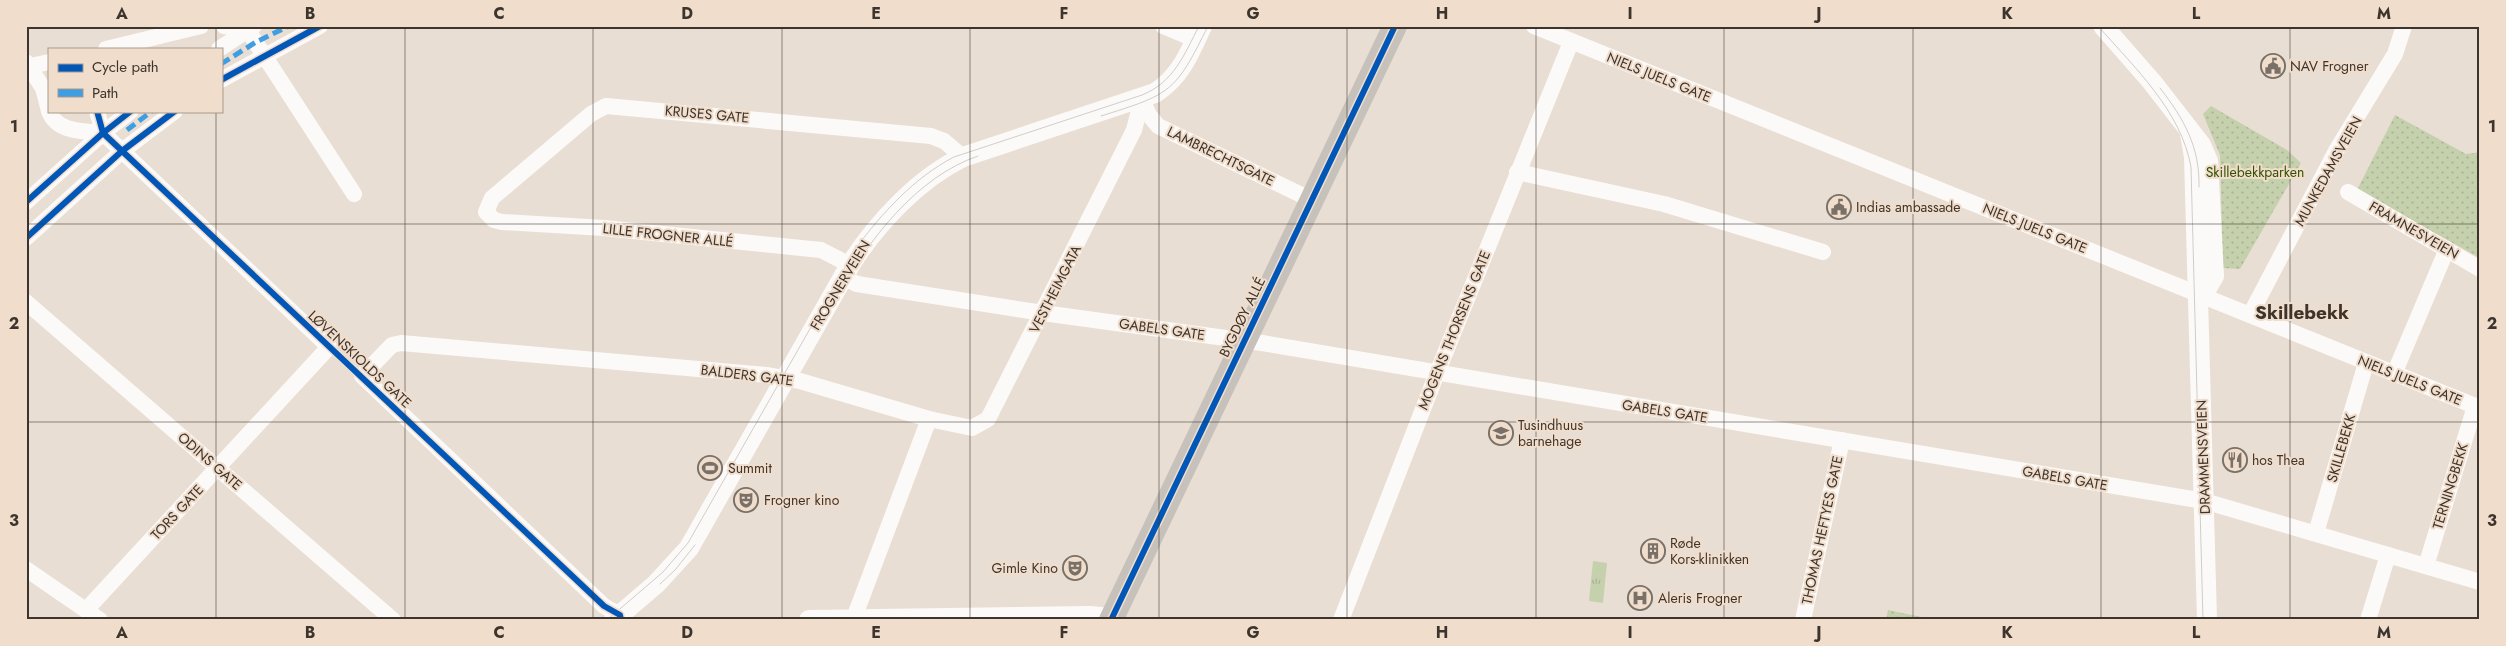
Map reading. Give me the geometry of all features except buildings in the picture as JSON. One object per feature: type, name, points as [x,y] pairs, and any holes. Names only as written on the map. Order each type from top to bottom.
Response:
[{"type":"main road","name":"BYGDØY ALLÉ","points":[[1117,619],[1244,341],[1395,26]]},
{"type":"street","points":[[110,48],[201,26]]},
{"type":"street","points":[[224,26],[249,27]]},
{"type":"street","points":[[222,79],[320,26]]},
{"type":"street","points":[[1163,26],[1199,33]]},
{"type":"street","name":"NIELS JUELS GATE","points":[[1534,26],[2477,407]]},
{"type":"street","name":"DRAMMENSVEIEN","points":[[2102,26],[2152,82],[2190,134],[2194,157],[2207,620]]},
{"type":"street","name":"MUNKEDAMSVEIEN","points":[[2250,315],[2336,152],[2395,54],[2404,26]]},
{"type":"street","points":[[220,48],[249,27]]},
{"type":"street","points":[[249,27],[264,55],[354,194]]},
{"type":"street","name":"FROGNERVEIEN","points":[[621,619],[689,548],[847,271],[870,236],[892,212],[940,169],[963,157],[1142,99],[1155,93],[1174,79],[1199,33]]},
{"type":"street","name":"MOGENS THORSENS GATE","points":[[1341,620],[1436,373],[1571,42]]},
{"type":"street","points":[[28,65],[48,62]]},
{"type":"street","points":[[28,65],[48,72]]},
{"type":"street","points":[[28,65],[43,88],[48,107]]},
{"type":"street","name":"LAMBRECHTSGATE","points":[[1142,99],[1149,115],[1158,126],[1312,200]]},
{"type":"street","name":"VESTHEIMGATA","points":[[929,419],[964,428],[972,428],[983,424],[988,419],[1134,130],[1142,99]]},
{"type":"street","name":"KRUSES GATE","points":[[486,212],[492,198],[591,114],[606,106],[799,122],[931,136],[944,141],[963,157]]},
{"type":"street","points":[[49,112],[52,118],[67,128],[103,133]]},
{"type":"street","points":[[97,112],[103,133]]},
{"type":"street","points":[[26,202],[103,133],[130,112]]},
{"type":"street","points":[[26,238],[122,151],[174,112]]},
{"type":"street","name":"LØVENSKIOLDS GATE","points":[[103,133],[329,347]]},
{"type":"street","points":[[1517,172],[1664,204],[1823,252]]},
{"type":"street","name":"FRAMNESVEIEN","points":[[2348,192],[2480,268]]},
{"type":"street","name":"LILLE FROGNER ALLÉ","points":[[486,212],[494,220],[502,222],[604,228],[821,250],[847,271]]},
{"type":"street","points":[[2394,374],[2447,249]]},
{"type":"street","name":"GABELS GATE","points":[[847,271],[857,284],[1043,313],[1244,341],[2204,501],[2480,582]]},
{"type":"street","name":"ODINS GATE","points":[[26,302],[393,620]]},
{"type":"street","name":"BALDERS GATE","points":[[362,376],[392,345],[401,343],[786,378],[929,419]]},
{"type":"street","name":"TORS GATE","points":[[93,615],[217,468],[329,347]]},
{"type":"street","name":"SKILLEBEKK","points":[[2316,533],[2366,363]]},
{"type":"street","name":"LØVENSKIOLDS GATE","points":[[362,376],[604,606],[621,619]]},
{"type":"street","name":"TERNINGBEKK","points":[[2426,566],[2477,407]]},
{"type":"street","points":[[854,618],[929,419]]},
{"type":"street","name":"THOMAS HEFTYES GATE","points":[[1802,620],[1842,440]]},
{"type":"street","points":[[2368,620],[2388,555]]},
{"type":"street","points":[[26,568],[93,615]]},
{"type":"street","points":[[808,620],[1090,616],[1117,619]]},
{"type":"green space","name":"Skillebekkparken","points":[[2211,106],[2287,150],[2301,163],[2240,269],[2223,268],[2220,155],[2203,114]]},
{"type":"green space","points":[[2395,115],[2466,154],[2480,152],[2480,258],[2357,190]]},
{"type":"green space","points":[[1593,561],[1607,563],[1603,603],[1589,601]]},
{"type":"green space","points":[[1888,610],[1936,620],[1886,620]]},
{"type":"tram line","points":[[607,620],[663,572],[688,543],[856,248],[888,209],[913,185],[954,157],[1142,95],[1153,89],[1162,83],[1177,66],[1199,26]]},
{"type":"tram line","points":[[1101,116],[1143,102],[1157,96],[1168,88],[1187,65],[1208,26]]},
{"type":"tram line","points":[[2098,26],[2141,74],[2167,109],[2186,147],[2191,167],[2203,620]]},
{"type":"tram line","points":[[2160,88],[2189,134],[2197,159],[2199,187]]},
{"type":"tram line","points":[[837,296],[849,275],[879,233],[914,195],[934,179],[955,166],[978,156]]},
{"type":"tram line","points":[[660,584],[675,570],[695,545]]},
{"type":"marked path","points":[[222,63],[256,42],[289,26]]},
{"type":"marked path","points":[[127,130],[151,112]]},
{"type":"cycle path","points":[[222,79],[320,26]]},
{"type":"cycle path","points":[[1111,620],[1395,26]]},
{"type":"cycle path","points":[[97,112],[103,133],[604,606],[620,615],[621,620]]},
{"type":"cycle path","points":[[26,202],[103,133],[130,112]]},
{"type":"cycle path","points":[[26,238],[122,151],[174,112]]},
{"type":"place","name":"NAV Frogner","points":[[2273,66]]},
{"type":"place","name":"Indias ambassade","points":[[1839,207]]},
{"type":"place","name":"Tusindhuus barnehage","points":[[1501,433]]},
{"type":"place","name":"hos Thea","points":[[2235,460]]},
{"type":"place","name":"Summit","points":[[710,468]]},
{"type":"place","name":"Frogner kino","points":[[746,500]]},
{"type":"place","name":"Røde Kors-klinikken","points":[[1653,551]]},
{"type":"place","name":"Gimle Kino","points":[[1075,568]]},
{"type":"place","name":"Aleris Frogner","points":[[1640,598]]},
{"type":"district","name":"Skillebekk","points":[[2302,312]]}]
